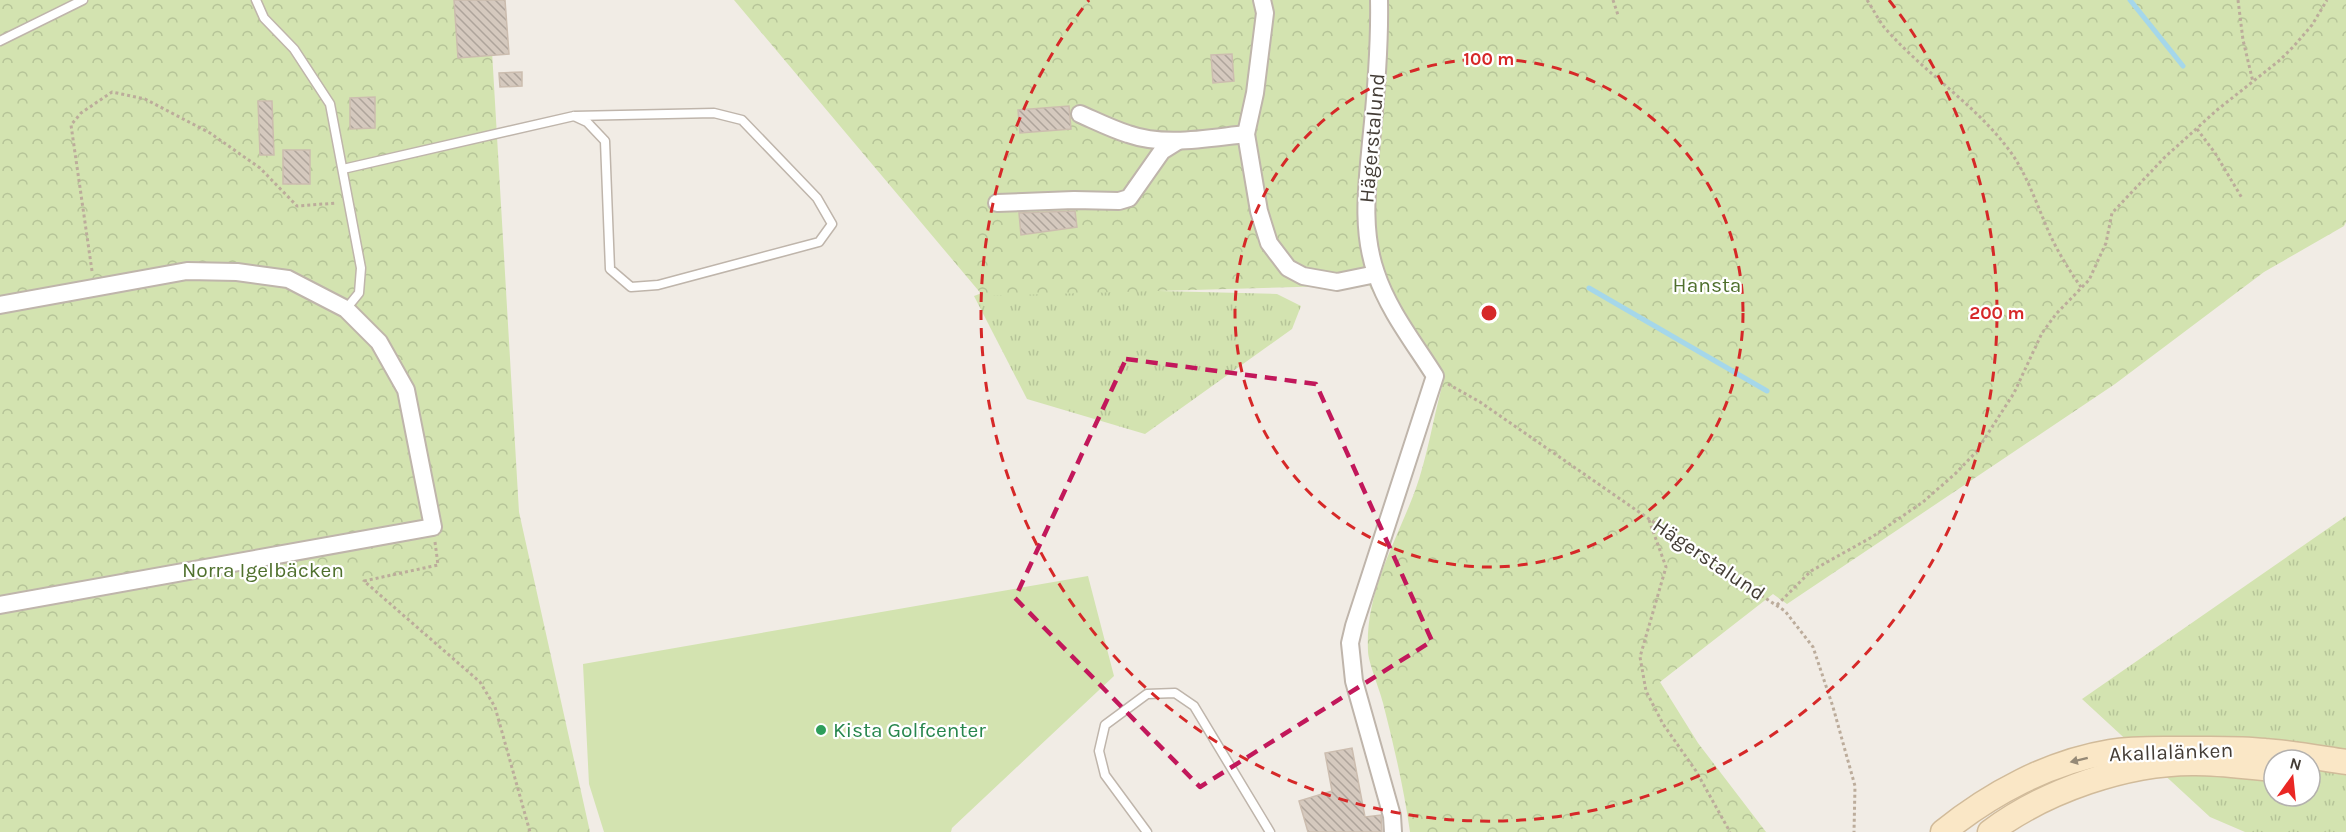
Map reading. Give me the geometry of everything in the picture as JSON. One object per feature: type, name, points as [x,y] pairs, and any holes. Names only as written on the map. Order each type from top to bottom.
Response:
[{"type":"main road","name":"Akallalänken","points":[[1943,832],[1964,815],[2030,777],[2066,763],[2109,752],[2149,749],[2264,751],[2346,762]]},
{"type":"main road","name":"Akallalänken","points":[[1990,832],[2027,808],[2057,794],[2135,769],[2195,763],[2262,768]]},
{"type":"main road","points":[[2322,775],[2346,778]]},
{"type":"street","points":[[1262,0],[1265,13],[1255,93],[1246,134],[1259,211],[1269,243],[1288,268],[1303,276],[1337,282],[1376,274]]},
{"type":"street","name":"Hägerstalund","points":[[1379,0],[1380,41],[1366,208],[1367,242],[1376,274],[1386,297],[1435,376]]},
{"type":"street","points":[[1080,114],[1129,135],[1153,140],[1179,141],[1246,134]]},
{"type":"street","points":[[997,203],[1119,201],[1129,198],[1162,151],[1179,141]]},
{"type":"street","points":[[0,304],[187,271],[237,272],[288,279],[346,309],[379,342],[406,390],[433,527],[0,605]]},
{"type":"street","points":[[1393,832],[1392,816],[1354,681],[1350,643],[1435,376]]},
{"type":"lane","points":[[0,41],[83,0]]},
{"type":"lane","points":[[256,0],[264,18],[294,49],[330,104],[361,268],[359,293],[346,309]]},
{"type":"lane","points":[[343,169],[574,116],[714,113],[742,120],[817,198],[832,224],[819,242],[658,285],[631,287],[610,269],[605,141],[587,122],[574,116]]},
{"type":"lane","points":[[1147,832],[1106,775],[1099,751],[1105,725],[1147,694],[1175,693],[1194,706],[1270,832]]},
{"type":"path","points":[[1613,0],[1618,15]]},
{"type":"path","points":[[1867,0],[1884,26],[1932,75],[1989,126],[2008,148],[2035,197],[2045,225],[2081,287]]},
{"type":"path","points":[[2238,0],[2243,40],[2253,82]]},
{"type":"path","points":[[1777,605],[1811,571],[1872,537],[1923,502],[1976,452],[2014,393],[2042,333],[2088,280],[2106,243],[2112,213],[2164,158],[2294,46],[2312,25],[2327,0]]},
{"type":"path","points":[[95,288],[71,124],[81,113],[112,92],[145,99],[210,133],[260,168],[297,206],[349,202]]},
{"type":"path","points":[[2197,129],[2215,153],[2242,198]]},
{"type":"path","name":"Hägerstalund","points":[[1435,376],[1480,402],[1785,611],[1813,647],[1855,786],[1854,832]]},
{"type":"path","points":[[1648,518],[1666,567],[1640,657],[1646,691],[1663,724],[1696,771],[1730,832]]},
{"type":"path","points":[[433,527],[438,565],[364,581],[480,682],[495,707],[530,832]]},
{"type":"highlighted area","points":[[1126,359],[1316,384],[1432,641],[1200,787],[1015,598]]},
{"type":"green space","name":"Norra Igelbäcken","points":[[0,0],[489,0],[519,512],[590,832],[0,832]]},
{"type":"green space","name":"Hansta","points":[[734,0],[2346,0],[2346,222],[2344,226],[2264,272],[2115,384],[1787,604],[1773,594],[1660,682],[1698,743],[1766,832],[1410,832],[1391,735],[1369,656],[1368,630],[1376,589],[1419,478],[1442,386],[1404,344],[1385,316],[1369,285],[983,296]]},
{"type":"green space","points":[[998,287],[1277,294],[1301,306],[1292,329],[1145,434],[1027,399],[974,296]]},
{"type":"green space","points":[[2346,516],[2346,832],[2245,832],[2210,817],[2082,699]]},
{"type":"green space","name":"Kista Golfcenter","points":[[1088,576],[1114,676],[952,828],[951,832],[604,832],[589,784],[583,664]]},
{"type":"building","points":[[454,0],[505,0],[509,54],[458,58]]},
{"type":"building","points":[[1232,54],[1234,81],[1213,83],[1211,55]]},
{"type":"building","points":[[522,72],[522,86],[500,87],[499,73]]},
{"type":"building","points":[[375,97],[375,128],[350,129],[350,98]]},
{"type":"building","points":[[258,101],[272,101],[274,155],[260,155]]},
{"type":"building","points":[[1069,106],[1071,129],[1020,133],[1018,110]]},
{"type":"building","points":[[283,150],[310,150],[310,184],[283,184]]},
{"type":"building","points":[[1075,211],[1077,227],[1021,235],[1019,213]]},
{"type":"building","points":[[1352,748],[1365,817],[1381,815],[1382,832],[1308,832],[1299,801],[1332,791],[1325,753]]},
{"type":"waterway","points":[[2130,0],[2183,66]]},
{"type":"waterway","points":[[1589,288],[1767,391]]},
{"type":"place","name":"Kista Golfcenter","points":[[821,730]]}]
